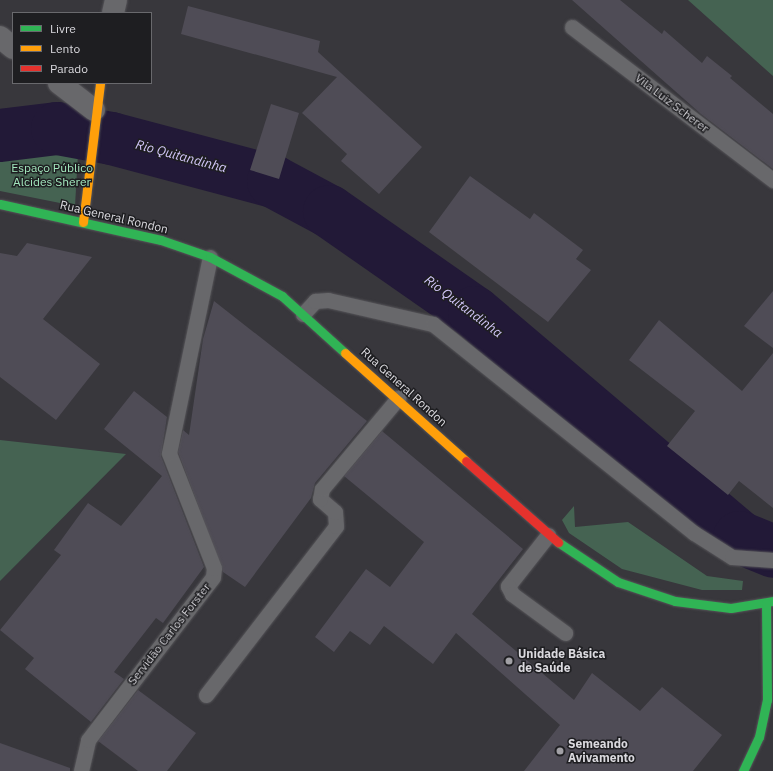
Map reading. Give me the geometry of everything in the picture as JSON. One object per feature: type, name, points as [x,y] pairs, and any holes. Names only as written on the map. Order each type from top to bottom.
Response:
[{"type":"main road","points":[[83,222],[91,176],[94,110],[100,84]]},
{"type":"main road","name":"Rua General Rondon","points":[[0,204],[162,240],[210,257],[282,296],[398,398],[548,535],[618,582],[675,601],[731,608],[769,602]]},
{"type":"main road","points":[[743,771],[760,737],[767,700],[770,660],[769,602]]},
{"type":"street","points":[[113,12],[116,0]]},
{"type":"street","points":[[0,38],[12,47]]},
{"type":"street","points":[[60,84],[94,110]]},
{"type":"lane","name":"Vila Luiz Scherer","points":[[572,27],[773,180]]},
{"type":"lane","name":"Servidão Carlos Forster","points":[[81,771],[88,740],[213,577],[214,568],[169,453],[210,257]]},
{"type":"lane","points":[[303,314],[315,301],[328,300],[433,324],[694,533],[732,557],[773,560]]},
{"type":"lane","points":[[206,695],[336,526],[335,512],[320,499],[322,489],[398,398]]},
{"type":"lane","points":[[548,535],[508,586],[512,594],[565,633]]},
{"type":"green space","points":[[688,0],[773,0],[773,76]]},
{"type":"green space","name":"Espaço Público Alcides Sherer","points":[[47,148],[78,153],[75,206],[0,191],[0,156]]},
{"type":"green space","points":[[0,440],[126,454],[0,581]]},
{"type":"green space","points":[[574,506],[575,527],[628,522],[707,576],[743,581],[742,590],[702,590],[622,569],[569,533],[562,520]]},
{"type":"building","points":[[572,0],[620,0],[662,34],[664,30],[702,63],[707,56],[732,76],[730,78],[773,114],[773,169],[701,114]]},
{"type":"building","points":[[188,6],[320,41],[318,52],[422,147],[379,194],[341,161],[347,154],[302,113],[337,77],[181,34]]},
{"type":"building","points":[[271,104],[299,113],[279,179],[250,170]]},
{"type":"building","points":[[470,176],[530,219],[534,213],[583,250],[576,259],[591,270],[548,322],[429,232]]},
{"type":"building","points":[[27,243],[92,257],[43,319],[100,364],[56,420],[0,377],[0,253],[17,256]]},
{"type":"building","points":[[773,291],[773,348],[744,326]]},
{"type":"building","points":[[214,301],[367,421],[315,483],[311,498],[245,587],[223,572],[178,452],[183,430],[189,435],[203,339]]},
{"type":"building","points":[[659,320],[742,391],[773,353],[773,508],[739,481],[728,495],[667,446],[695,411],[629,360]]},
{"type":"building","points":[[134,391],[167,417],[161,456],[204,567],[163,623],[156,618],[114,672],[124,679],[91,722],[25,669],[34,658],[0,630],[61,555],[54,550],[88,503],[121,526],[162,476],[104,429]]},
{"type":"building","points":[[382,431],[523,549],[472,614],[574,700],[592,673],[640,711],[662,687],[722,735],[693,771],[524,771],[560,725],[456,633],[433,664],[384,626],[370,645],[350,631],[334,652],[315,637],[366,569],[390,587],[424,542],[344,476]]},
{"type":"building","points":[[138,690],[196,733],[167,771],[138,771],[98,741]]},
{"type":"building","points":[[0,743],[70,768],[70,771],[0,771]]},
{"type":"waterway","name":"Rio Quitandinha","points":[[0,135],[57,128],[111,138],[273,181],[329,211],[474,312],[739,537],[773,551]]},
{"type":"traffic: fast","points":[[0,204],[161,240],[210,257],[282,296],[345,353]]},
{"type":"traffic: fast","points":[[558,542],[618,582],[675,601],[731,608],[773,601]]},
{"type":"traffic: fast","points":[[743,771],[759,737],[767,700],[766,603]]},
{"type":"traffic: slow","points":[[83,222],[100,84]]},
{"type":"traffic: slow","points":[[345,353],[466,461]]},
{"type":"traffic: jam","points":[[466,461],[558,542]]},
{"type":"place","name":"Unidade Básica de Saúde","points":[[509,661]]},
{"type":"place","name":"Semeando Avivamento","points":[[560,751]]}]
